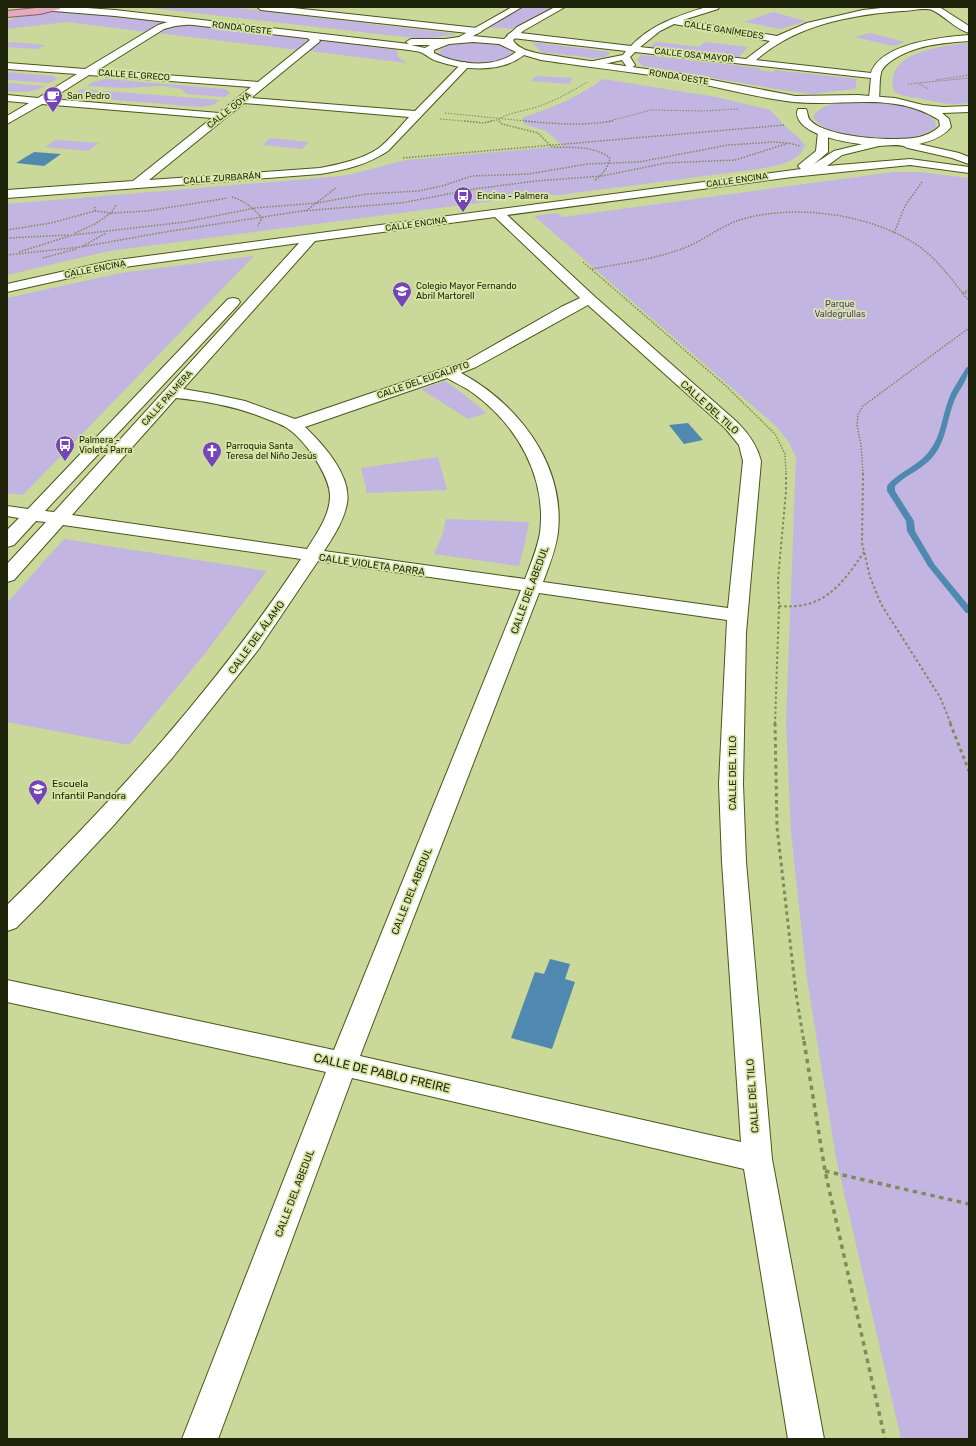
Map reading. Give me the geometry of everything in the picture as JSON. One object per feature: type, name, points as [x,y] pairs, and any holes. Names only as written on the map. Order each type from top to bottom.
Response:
[{"type":"main road","points":[[7,14],[23,13],[56,7]]},
{"type":"main road","points":[[7,18],[23,13]]},
{"type":"street","name":"RONDA OESTE","points":[[56,7],[409,47],[429,52],[429,54],[436,59],[465,65],[509,61],[550,64],[677,82],[772,100],[802,111],[814,104],[874,94],[917,106],[940,115],[945,121]]},
{"type":"street","name":"RONDA OESTE","points":[[104,7],[407,42],[446,42]]},
{"type":"street","points":[[261,7],[477,31]]},
{"type":"street","points":[[334,15],[350,7]]},
{"type":"street","points":[[429,52],[429,49],[435,45],[459,40],[518,7]]},
{"type":"street","points":[[511,39],[561,7]]},
{"type":"street","points":[[591,64],[625,57],[647,35],[671,21],[715,7]]},
{"type":"street","points":[[854,7],[869,13]]},
{"type":"street","points":[[933,7],[969,30]]},
{"type":"street","points":[[748,62],[760,50],[777,38],[795,30],[818,23],[869,13],[937,7]]},
{"type":"street","name":"CALLE GANÍMEDES","points":[[671,21],[777,38]]},
{"type":"street","points":[[7,121],[161,27],[191,22]]},
{"type":"street","name":"CALLE GOYA","points":[[137,184],[315,41],[310,36]]},
{"type":"street","points":[[874,94],[875,76],[879,67],[887,60],[904,51],[938,41],[969,38]]},
{"type":"street","name":"RONDA OESTE","points":[[511,39],[522,52],[541,57],[632,69],[795,98],[835,100]]},
{"type":"street","name":"CALLE OSA MAYOR","points":[[459,40],[511,39],[633,48],[875,76]]},
{"type":"street","points":[[509,61],[518,57],[522,52]]},
{"type":"street","points":[[625,57],[632,69]]},
{"type":"street","name":"CALLE ZURBARÁN","points":[[7,194],[320,171],[342,168],[374,157],[384,149],[465,65]]},
{"type":"street","name":"CALLE EL GRECO","points":[[7,66],[260,85]]},
{"type":"street","points":[[7,98],[221,116]]},
{"type":"street","points":[[242,100],[417,114]]},
{"type":"street","points":[[917,106],[943,110],[969,109]]},
{"type":"street","points":[[802,111],[807,124],[823,132],[848,139],[899,143],[955,155],[969,161]]},
{"type":"street","points":[[899,143],[931,138],[943,131],[946,127],[945,121],[969,118]]},
{"type":"street","points":[[792,173],[809,163],[822,152],[823,132]]},
{"type":"street","points":[[931,138],[969,151]]},
{"type":"street","points":[[792,173],[820,166],[838,153],[882,142]]},
{"type":"street","name":"CALLE ENCINA","points":[[7,288],[110,265],[792,173],[910,162],[969,170]]},
{"type":"street","name":"CALLE DEL TILO","points":[[498,213],[589,299],[731,425],[749,446],[752,461],[737,614],[731,784],[734,862],[757,1159],[806,1439]]},
{"type":"street","name":"CALLE PALMERA","points":[[7,576],[311,238]]},
{"type":"street","name":"CALLE PALMERA","points":[[7,541],[290,241]]},
{"type":"street","name":"CALLE DEL EUCALIPTO","points":[[294,425],[471,364],[566,310],[589,299]]},
{"type":"street","name":"CALLE DEL ABEDUL","points":[[200,1439],[343,1064],[532,586],[549,531],[548,490],[540,463],[527,441],[497,405],[479,390],[448,372]]},
{"type":"street","name":"CALLE DEL ÁLAMO","points":[[7,921],[127,796],[235,668],[277,609],[324,538],[333,518],[339,497],[335,479],[326,462],[294,425],[255,408],[202,396],[171,392]]},
{"type":"street","name":"CALLE VIOLETA PARRA","points":[[7,511],[737,614]]},
{"type":"street","name":"CALLE DE PABLO FREIRE","points":[[7,991],[343,1064],[709,1146],[757,1159]]},
{"type":"path","points":[[874,94],[969,76]]},
{"type":"path","points":[[918,84],[969,76]]},
{"type":"path","points":[[436,119],[484,123],[498,120],[503,116],[520,113],[547,104],[574,91],[593,78]]},
{"type":"path","points":[[441,113],[487,117],[498,120],[562,125],[589,125],[614,121],[650,110],[702,111],[745,109]]},
{"type":"path","points":[[498,120],[502,124],[538,133],[546,138],[550,145]]},
{"type":"path","points":[[401,158],[789,125]]},
{"type":"path","points":[[7,238],[108,231],[185,222],[255,208],[317,203],[367,194],[418,192],[472,176],[529,174],[570,166],[639,162],[728,145],[774,142],[789,143],[811,149],[822,150]]},
{"type":"path","points":[[42,259],[81,248],[165,232],[306,211],[401,202],[474,189],[536,181],[602,176],[666,163],[735,160],[789,143]]},
{"type":"path","points":[[550,145],[596,150],[606,154],[610,158],[610,163],[602,176],[592,182]]},
{"type":"path","points":[[894,233],[904,204],[912,191],[926,178]]},
{"type":"path","points":[[306,211],[338,187],[332,187]]},
{"type":"path","points":[[223,194],[244,201],[255,208],[262,218]]},
{"type":"path","points":[[95,211],[111,213],[147,210],[241,196]]},
{"type":"path","points":[[591,269],[661,255],[689,245],[742,219],[774,213],[795,212],[832,215],[867,223],[894,233],[917,245],[948,273],[969,301]]},
{"type":"path","points":[[7,256],[73,234],[95,224],[111,213]]},
{"type":"path","points":[[255,229],[262,218]]},
{"type":"path","points":[[15,254],[81,248],[108,231]]},
{"type":"path","points":[[962,293],[969,289]]},
{"type":"path","points":[[962,293],[969,293]]},
{"type":"path","points":[[969,328],[863,406],[858,414],[857,425],[861,445],[864,483],[862,543],[870,577],[881,604],[940,697],[969,771]]},
{"type":"path","points":[[864,552],[846,579],[813,604],[791,607],[779,606],[775,709],[777,827],[796,994],[825,1171],[885,1439]]},
{"type":"path","points":[[825,1171],[969,1204]]},
{"type":"green space","points":[[143,7],[228,7],[457,34],[423,39]]},
{"type":"green space","points":[[524,7],[553,7],[512,29],[487,27]]},
{"type":"green space","points":[[65,10],[173,21],[147,32],[66,22],[7,29],[7,21],[14,18],[35,13]]},
{"type":"green space","points":[[773,12],[806,21],[781,29],[744,22]]},
{"type":"green space","points":[[185,24],[307,38],[309,41],[298,50],[158,33],[167,27]]},
{"type":"green space","points":[[870,33],[905,42],[893,46],[855,37]]},
{"type":"green space","points":[[320,38],[387,46],[384,48],[397,50],[398,57],[407,63],[309,51],[322,40]]},
{"type":"green space","points":[[11,42],[45,45],[37,49],[7,47],[7,44]]},
{"type":"green space","points":[[469,42],[499,44],[510,49],[513,53],[507,58],[489,63],[456,61],[440,55],[439,52],[445,47],[453,44]]},
{"type":"green space","points":[[532,42],[611,52],[605,57],[593,58],[541,52]]},
{"type":"green space","points":[[656,42],[699,47],[705,42],[748,47],[739,57],[650,47]]},
{"type":"green space","points":[[969,43],[969,103],[944,103],[906,96],[894,91],[893,78],[897,67],[906,59],[931,49]]},
{"type":"green space","points":[[641,55],[760,68],[759,70],[774,72],[775,70],[857,79],[855,89],[811,94],[643,66],[637,60]]},
{"type":"green space","points":[[7,72],[53,76],[57,79],[49,83],[7,80]]},
{"type":"green space","points":[[536,76],[573,78],[569,84],[531,81]]},
{"type":"green space","points":[[107,79],[226,89],[230,93],[225,97],[187,94],[181,89],[162,86],[123,88],[87,86],[93,82]]},
{"type":"green space","points":[[603,79],[716,97],[770,110],[805,145],[798,156],[792,160],[779,165],[759,169],[559,195],[539,195],[109,251],[7,275],[7,204],[348,175],[406,160],[563,146],[546,131],[524,124],[522,119],[565,101]]},
{"type":"green space","points":[[7,84],[45,86],[31,91],[7,91]]},
{"type":"green space","points":[[81,89],[220,100],[213,105],[201,107],[78,97],[74,94]]},
{"type":"green space","points":[[859,101],[889,103],[918,110],[935,121],[936,127],[925,133],[910,138],[872,140],[836,133],[822,126],[813,117],[822,108],[834,104]]},
{"type":"green space","points":[[270,138],[309,142],[302,149],[263,145]]},
{"type":"green space","points":[[56,140],[99,143],[88,151],[45,147]]},
{"type":"green space","name":"Parque Valdegrullas","points":[[893,172],[919,172],[969,178],[969,1439],[901,1439],[836,1158],[807,979],[791,832],[786,722],[796,457],[788,441],[777,427],[534,216],[556,213],[563,217]]},
{"type":"green space","points":[[254,256],[23,495],[7,493],[7,298],[121,273]]},
{"type":"green space","points":[[445,381],[465,395],[486,413],[468,419],[421,389]]},
{"type":"green space","points":[[438,457],[447,490],[366,493],[361,468]]},
{"type":"green space","points":[[446,519],[529,522],[519,566],[434,554],[442,536]]},
{"type":"green space","points":[[64,539],[267,571],[207,651],[129,745],[7,722],[7,603]]},
{"type":"water","points":[[34,152],[61,154],[44,166],[16,163]]},
{"type":"water","points":[[688,423],[703,440],[684,444],[669,425]]},
{"type":"water","points":[[550,959],[570,964],[565,979],[575,982],[552,1049],[511,1038],[535,972],[544,974]]},
{"type":"waterway","points":[[969,368],[951,401],[942,434],[936,447],[923,463],[901,477],[891,486],[891,491],[910,521],[911,531],[932,566],[969,611]]},
{"type":"place","name":"San Pedro","points":[[53,113]]},
{"type":"place","name":"Encina - Palmera","points":[[463,213]]},
{"type":"place","name":"Colegio Mayor Fernando Abril Martorell","points":[[402,308]]},
{"type":"place","name":"Palmera - Violeta Parra","points":[[65,462]]},
{"type":"place","name":"Parroquia Santa Teresa del Niño Jesús","points":[[212,468]]},
{"type":"place","name":"Escuela Infantil Pandora","points":[[38,806]]}]
